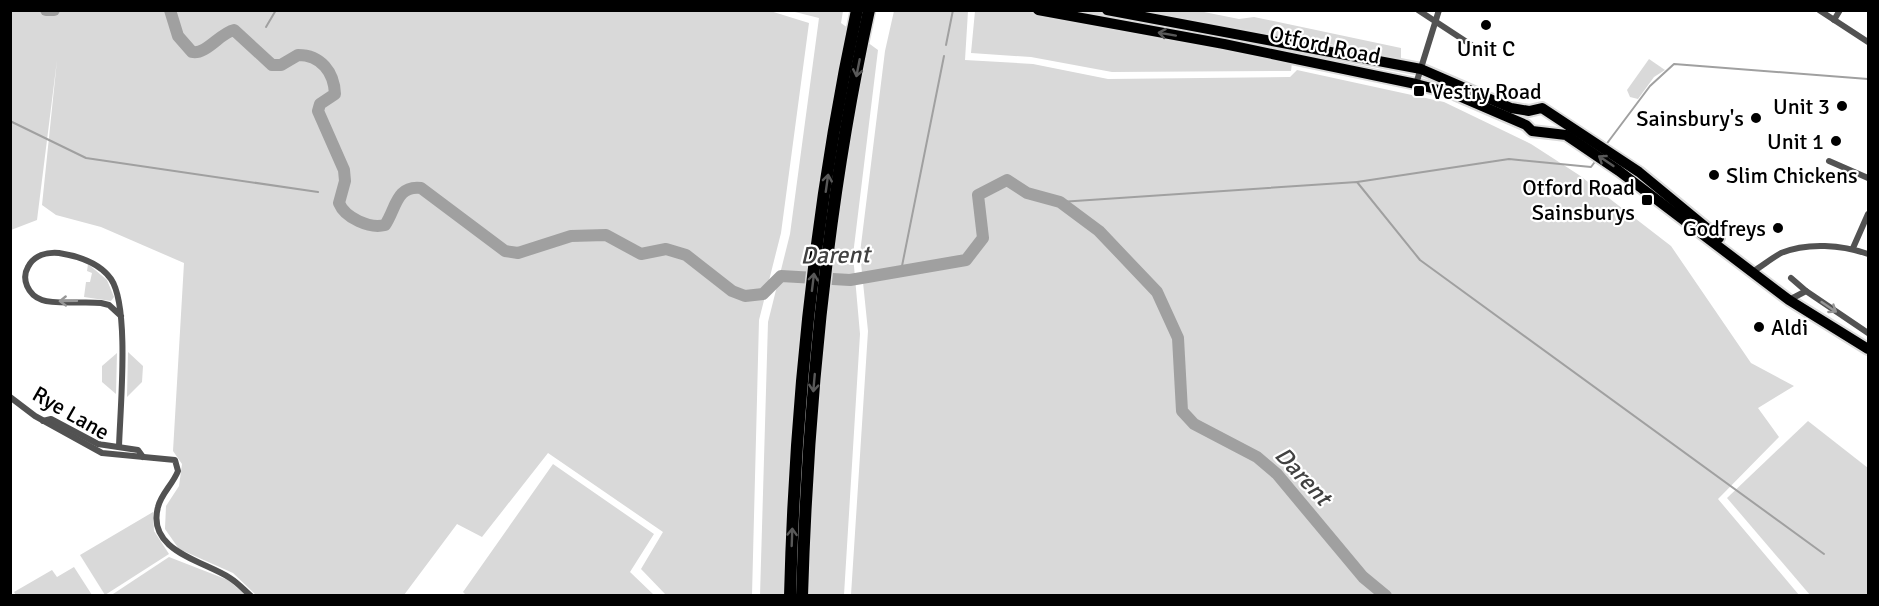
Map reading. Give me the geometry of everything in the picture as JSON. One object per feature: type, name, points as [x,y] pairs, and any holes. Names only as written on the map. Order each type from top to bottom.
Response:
[{"type":"highway","points":[[790,596],[797,449],[824,241],[837,115],[857,10]]},
{"type":"highway","points":[[824,241],[869,10]]},
{"type":"highway","points":[[802,596],[814,324]]},
{"type":"main road","name":"Otford Road","points":[[1038,10],[1224,44],[1416,84],[1454,94],[1526,125],[1532,131],[1566,135],[1754,271],[1790,300],[1869,349]]},
{"type":"main road","name":"Otford Road","points":[[1107,10],[1421,69],[1511,108],[1529,111],[1537,107],[1639,172],[1700,220],[1754,271]]},
{"type":"main road","points":[[1526,125],[1526,116],[1529,111]]},
{"type":"main road","points":[[1542,132],[1550,123],[1548,112]]},
{"type":"street","points":[[1418,10],[1436,25],[1485,54]]},
{"type":"street","points":[[1416,84],[1439,10]]},
{"type":"street","points":[[1819,10],[1869,42]]},
{"type":"street","points":[[1834,20],[1840,10]]},
{"type":"street","points":[[1829,161],[1869,178]]},
{"type":"street","points":[[1853,248],[1869,214]]},
{"type":"street","points":[[1754,271],[1782,253],[1825,245],[1853,248],[1869,254]]},
{"type":"street","points":[[119,447],[121,316],[115,286],[109,276],[79,256],[49,253],[38,256],[27,268],[24,281],[32,293],[41,300],[101,303],[109,305],[121,316]]},
{"type":"street","points":[[1791,278],[1806,291],[1869,333]]},
{"type":"street","points":[[1790,300],[1806,291]]},
{"type":"street","name":"Rye Lane","points":[[10,397],[44,421],[102,453],[171,458],[178,465],[175,480],[160,501],[157,514],[161,532],[169,546],[231,578],[251,596]]},
{"type":"street","points":[[44,421],[51,419],[98,444],[138,450],[143,456]]},
{"type":"shaded area","points":[[767,10],[809,23],[781,233],[759,320],[752,595],[666,595],[641,569],[663,532],[548,453],[482,537],[457,524],[404,595],[256,595],[233,573],[179,549],[165,529],[166,506],[179,486],[182,464],[173,451],[184,263],[101,227],[56,215],[42,205],[57,60],[37,220],[11,230],[10,11]]},
{"type":"shaded area","points":[[1194,10],[1239,19],[1254,17],[1401,48],[1401,59],[1295,37],[1291,71],[1112,72],[1031,57],[971,53],[975,11]]},
{"type":"shaded area","points":[[791,11],[843,11],[841,23],[878,50],[853,255],[860,334],[844,595],[760,596],[768,322],[790,234],[819,18]]},
{"type":"shaded area","points":[[894,11],[968,11],[965,60],[1033,64],[1108,79],[1290,77],[1297,70],[1444,102],[1531,144],[1579,175],[1671,246],[1751,363],[1794,386],[1758,408],[1779,437],[1718,499],[1799,595],[851,595],[868,331],[860,253],[885,51]]},
{"type":"shaded area","points":[[1649,59],[1665,70],[1654,77],[1638,99],[1630,97],[1627,90]]},
{"type":"shaded area","points":[[88,264],[107,280],[114,297],[111,301],[84,297],[86,282],[90,282],[92,273],[87,271]]},
{"type":"shaded area","points":[[128,352],[143,366],[142,382],[127,397]]},
{"type":"shaded area","points":[[117,353],[116,394],[102,382],[102,366]]},
{"type":"shaded area","points":[[1808,421],[1868,468],[1868,595],[1810,595],[1727,498]]},
{"type":"shaded area","points":[[553,464],[654,534],[630,572],[654,595],[467,596],[463,592]]},
{"type":"shaded area","points":[[153,512],[154,531],[169,554],[105,595],[80,555]]},
{"type":"shaded area","points":[[169,557],[228,580],[246,595],[110,596]]},
{"type":"shaded area","points":[[74,567],[92,595],[16,595],[14,592],[52,570],[57,577]]},
{"type":"waterway","name":"Darent","points":[[46,10],[54,10]]},
{"type":"waterway","name":"Darent","points":[[170,10],[178,36],[192,52],[208,47],[234,30],[272,65],[281,65],[298,55],[313,58],[325,66],[332,79],[335,94],[320,104],[318,111],[344,170],[345,181],[339,203],[352,218],[365,224],[385,225],[402,194],[406,190],[421,188],[505,251],[518,253],[571,236],[606,235],[641,254],[666,249],[686,255],[732,291],[745,296],[763,294],[781,276],[850,280],[966,260],[983,238],[978,195],[1007,180],[1027,193],[1060,202],[1099,231],[1157,292],[1178,338],[1182,411],[1194,424],[1257,457],[1277,474],[1363,577],[1386,596]]},
{"type":"waterway","points":[[266,27],[276,10]]},
{"type":"waterway","points":[[946,45],[953,10]]},
{"type":"waterway","points":[[901,271],[944,56]]},
{"type":"waterway","points":[[1605,146],[1650,86],[1674,64],[1868,79]]},
{"type":"waterway","points":[[10,121],[86,158],[318,192]]},
{"type":"waterway","points":[[1357,182],[1509,159],[1591,167],[1597,159]]},
{"type":"waterway","points":[[1060,202],[1357,182],[1420,260],[1824,554]]},
{"type":"place","name":"Unit C","points":[[1486,25]]},
{"type":"place","name":"Vestry Road","points":[[1419,91]]},
{"type":"place","name":"Unit 3","points":[[1842,106]]},
{"type":"place","name":"Sainsbury's","points":[[1756,118]]},
{"type":"place","name":"Unit 1","points":[[1836,141]]},
{"type":"place","name":"Slim Chickens","points":[[1714,175]]},
{"type":"place","name":"Otford Road Sainsburys","points":[[1647,200]]},
{"type":"place","name":"Godfreys","points":[[1778,228]]},
{"type":"place","name":"Aldi","points":[[1759,327]]}]
